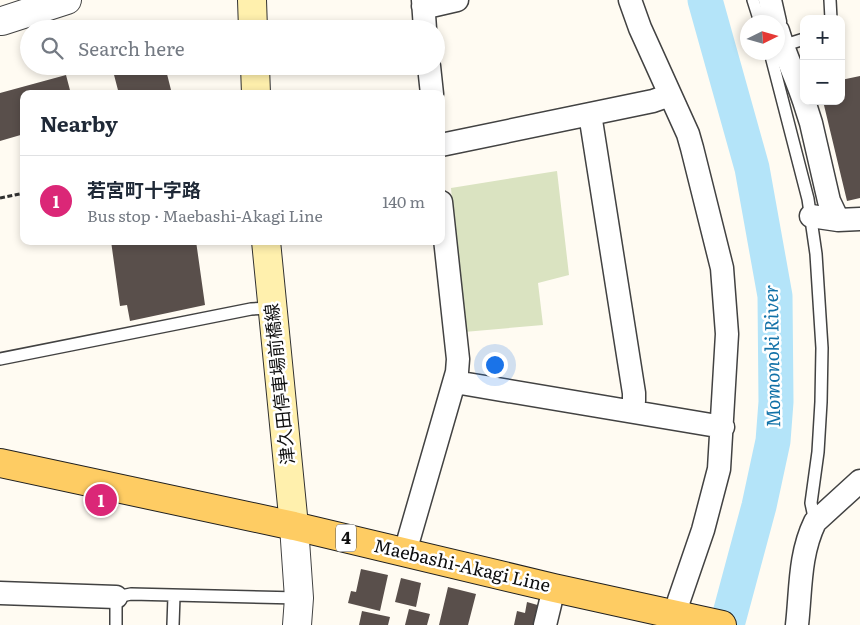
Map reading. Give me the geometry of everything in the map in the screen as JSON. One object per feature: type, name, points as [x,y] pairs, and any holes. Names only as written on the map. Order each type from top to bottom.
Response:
[{"type":"main road","points":[[252,0],[253,20]]},
{"type":"main road","points":[[255,75],[256,90]]},
{"type":"main road","name":"津久田停車場前橋線","points":[[266,245],[294,526]]},
{"type":"main road","name":"Maebashi-Akagi Line","points":[[0,463],[294,526],[554,588],[684,616]]},
{"type":"main road","name":"4","points":[[684,616],[722,625]]},
{"type":"street","points":[[1,21],[67,0]]},
{"type":"street","points":[[424,20],[423,3],[431,6],[457,0]]},
{"type":"street","points":[[630,0],[640,28],[692,148],[722,268],[728,334],[720,469],[703,530],[680,600],[684,616]]},
{"type":"street","points":[[770,0],[773,15]]},
{"type":"street","points":[[785,60],[800,92]]},
{"type":"street","points":[[430,75],[432,90]]},
{"type":"street","points":[[445,144],[653,101],[670,95]]},
{"type":"street","points":[[805,105],[829,202],[849,219]]},
{"type":"street","points":[[590,114],[634,393],[631,412]]},
{"type":"street","points":[[811,216],[849,219]]},
{"type":"street","points":[[405,552],[457,372],[458,359],[445,239]]},
{"type":"street","points":[[455,382],[723,427]]},
{"type":"street","points":[[796,625],[802,565],[814,522],[860,481]]},
{"type":"street","points":[[294,526],[299,598],[297,625]]},
{"type":"street","points":[[546,625],[554,588]]},
{"type":"street","points":[[0,593],[116,597]]},
{"type":"lane","points":[[753,0],[758,15]]},
{"type":"lane","points":[[830,0],[831,15]]},
{"type":"lane","points":[[785,42],[800,40]]},
{"type":"lane","points":[[778,60],[780,86],[811,216],[816,254],[822,348],[818,452],[811,504],[814,522]]},
{"type":"lane","points":[[0,359],[251,309],[272,308]]},
{"type":"lane","points":[[116,625],[116,597],[131,594],[299,598]]},
{"type":"lane","points":[[173,625],[174,596]]},
{"type":"path","points":[[0,198],[20,194]]},
{"type":"green space","points":[[557,171],[569,275],[538,283],[543,325],[464,332],[451,188]]},
{"type":"building","points":[[66,75],[70,90],[20,90],[20,135],[0,141],[0,93]]},
{"type":"building","points":[[114,75],[167,75],[171,90],[118,90]]},
{"type":"building","points":[[860,76],[860,198],[847,201],[824,105],[845,105],[845,79]]},
{"type":"building","points":[[112,245],[197,245],[205,305],[130,321],[127,305],[120,306]]},
{"type":"building","points":[[361,569],[388,575],[380,611],[348,603],[351,591],[356,592]]},
{"type":"building","points":[[401,578],[421,583],[416,607],[395,602]]},
{"type":"building","points":[[448,587],[476,594],[468,625],[439,625]]},
{"type":"building","points":[[527,602],[541,606],[536,625],[514,625],[517,611],[525,613]]},
{"type":"building","points":[[409,609],[430,614],[427,625],[405,625]]},
{"type":"building","points":[[362,611],[390,617],[388,625],[359,625]]},
{"type":"waterway","name":"Momonoki River","points":[[705,0],[752,168],[775,296],[776,402],[773,441],[759,506],[727,625]]},
{"type":"place","name":"若宮町十字路","points":[[101,500]]}]
